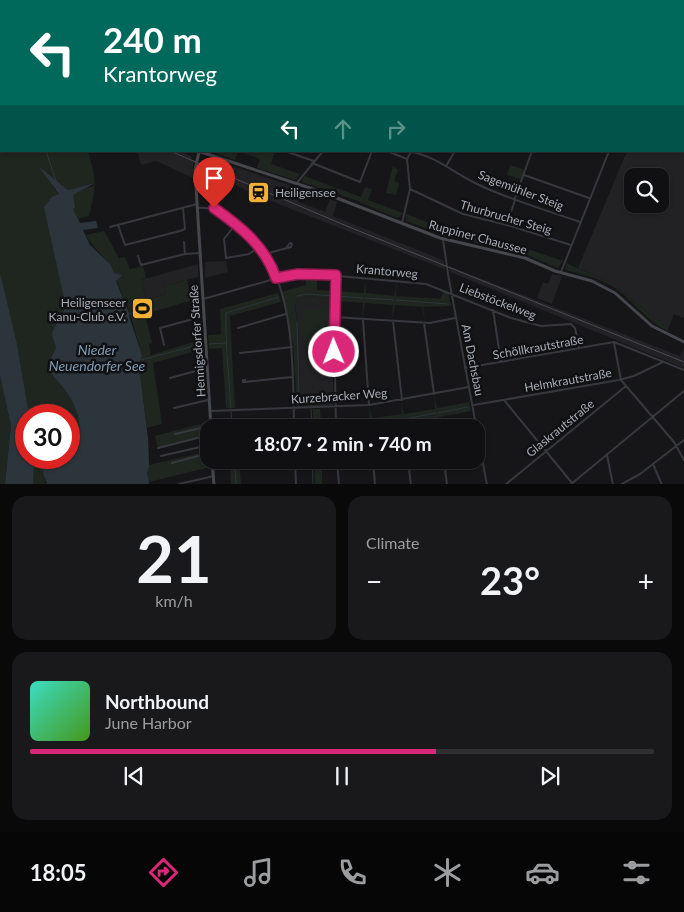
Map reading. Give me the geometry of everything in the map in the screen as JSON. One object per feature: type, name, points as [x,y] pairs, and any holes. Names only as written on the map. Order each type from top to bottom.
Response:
[{"type":"main road","name":"Ruppiner Chaussee","points":[[198,152],[296,184],[443,238],[533,260],[561,272],[586,279],[609,290],[652,326],[684,342]]},
{"type":"main road","name":"Hennigsdorfer Straße","points":[[198,152],[195,163],[210,419]]},
{"type":"main road","points":[[213,469],[214,484]]},
{"type":"street","points":[[288,152],[360,182],[372,152]]},
{"type":"street","points":[[296,184],[322,152]]},
{"type":"street","points":[[390,152],[407,158],[410,189],[402,223]]},
{"type":"street","name":"Sagemühler Steig","points":[[407,158],[411,152],[420,153],[476,184],[580,222]]},
{"type":"street","points":[[446,166],[454,152]]},
{"type":"street","points":[[507,225],[532,152]]},
{"type":"street","points":[[561,272],[609,152]]},
{"type":"street","points":[[524,175],[589,198]]},
{"type":"street","name":"Thurbrucher Steig","points":[[410,189],[452,210],[571,245]]},
{"type":"street","points":[[110,227],[184,208],[197,206],[214,208],[260,246],[276,278],[286,314],[292,347],[294,419]]},
{"type":"street","points":[[118,225],[125,246],[183,231],[185,229],[184,208]]},
{"type":"street","points":[[235,225],[224,239],[226,258],[249,254],[260,246]]},
{"type":"street","name":"Am Dachsbau","points":[[443,238],[451,292],[475,419]]},
{"type":"street","points":[[184,242],[185,254]]},
{"type":"street","points":[[265,254],[286,248]]},
{"type":"street","points":[[138,256],[141,265],[185,254],[200,253]]},
{"type":"street","name":"Krantorweg","points":[[203,299],[276,278],[298,274],[407,281],[426,284],[451,292]]},
{"type":"street","points":[[336,275],[334,316],[336,419]]},
{"type":"street","name":"Liebstöckelweg","points":[[451,292],[493,310],[544,327],[571,324],[576,328],[579,348]]},
{"type":"street","points":[[493,310],[501,362]]},
{"type":"street","points":[[238,328],[286,314]]},
{"type":"street","points":[[164,345],[160,328],[204,316]]},
{"type":"street","points":[[334,316],[424,323],[456,318]]},
{"type":"street","points":[[363,318],[370,404]]},
{"type":"street","points":[[393,321],[402,400]]},
{"type":"street","points":[[424,323],[434,394]]},
{"type":"street","points":[[614,342],[684,370]]},
{"type":"street","points":[[614,342],[621,379],[677,446],[684,460]]},
{"type":"street","name":"Schöllkrautstraße","points":[[465,368],[614,342]]},
{"type":"street","points":[[240,353],[292,347]]},
{"type":"street","name":"Helmkrautstraße","points":[[473,406],[634,376],[662,362]]},
{"type":"street","points":[[170,378],[207,368]]},
{"type":"street","points":[[246,381],[293,377]]},
{"type":"street","name":"Glaskrautstraße","points":[[506,484],[626,386]]},
{"type":"street","name":"Kurzebracker Weg","points":[[210,410],[336,407],[370,404],[469,387]]},
{"type":"street","points":[[504,400],[571,484],[684,390]]},
{"type":"street","points":[[174,408],[209,400]]},
{"type":"street","points":[[175,434],[200,429]]},
{"type":"street","points":[[158,448],[200,437]]},
{"type":"street","points":[[620,484],[653,464],[684,440]]},
{"type":"street","points":[[161,456],[200,446]]},
{"type":"street","points":[[172,463],[200,455]]},
{"type":"street","points":[[607,455],[613,484]]},
{"type":"street","points":[[653,464],[662,484]]},
{"type":"street","points":[[295,469],[296,484]]},
{"type":"street","points":[[338,469],[339,484]]},
{"type":"street","points":[[374,469],[375,484]]},
{"type":"street","points":[[409,469],[411,484]]},
{"type":"street","points":[[445,469],[447,484]]},
{"type":"street","name":"Am Dachsbau","points":[[485,469],[488,484]]},
{"type":"street","points":[[179,484],[214,476]]},
{"type":"shaded area","points":[[0,152],[88,152],[94,183],[68,190],[42,170],[59,195],[75,289],[79,404],[25,404],[0,280]]},
{"type":"shaded area","points":[[137,152],[182,152],[191,156],[192,160],[209,165],[212,159],[303,190],[299,202],[325,212],[330,199],[337,202],[333,216],[443,260],[446,270],[251,193],[193,163],[193,178],[156,161],[141,165]]},
{"type":"shaded area","points":[[212,152],[238,152],[235,160]]},
{"type":"shaded area","points":[[241,152],[275,152],[271,164],[300,174],[295,180],[257,168],[260,159]]},
{"type":"shaded area","points":[[627,152],[684,152],[684,318],[674,314],[669,327],[650,315],[615,285],[578,268]]},
{"type":"shaded area","points":[[510,165],[525,170],[522,180],[507,175]]},
{"type":"shaded area","points":[[393,166],[398,170],[394,181],[399,183],[396,195],[386,193]]},
{"type":"shaded area","points":[[304,176],[361,197],[365,187],[372,189],[368,200],[403,213],[398,218],[392,216],[355,200],[302,182]]},
{"type":"shaded area","points":[[94,183],[94,190],[89,216],[78,219],[73,209],[73,195],[80,190],[93,186]]},
{"type":"shaded area","points":[[406,214],[455,233],[534,251],[563,261],[558,268],[527,255],[484,246],[465,239],[454,238],[406,221]]},
{"type":"shaded area","points":[[104,231],[119,258],[125,257],[130,269],[143,266],[146,278],[141,280],[146,300],[166,294],[164,286],[187,280],[190,294],[199,292],[200,298],[145,314],[152,343],[149,344],[151,355],[203,339],[203,349],[153,363],[162,424],[147,428],[139,366],[142,355],[128,307],[116,280],[117,273],[114,274],[108,263],[86,235]]},
{"type":"shaded area","points":[[226,261],[228,272],[205,278],[205,262]]},
{"type":"shaded area","points":[[566,263],[615,285],[650,315],[669,327],[667,331],[649,318],[617,289],[596,279],[566,270]]},
{"type":"shaded area","points":[[198,264],[198,277],[164,286],[166,294],[146,300],[141,280]]},
{"type":"shaded area","points":[[449,266],[680,356],[684,347],[684,368],[450,272]]},
{"type":"shaded area","points":[[552,274],[562,276],[552,304],[537,298],[543,282],[548,284]]},
{"type":"shaded area","points":[[306,276],[317,276],[317,290],[334,291],[333,299],[308,296],[297,299],[295,306],[298,327],[300,395],[303,399],[311,400],[313,406],[297,407],[293,344],[281,292],[306,285]]},
{"type":"shaded area","points":[[365,279],[366,293],[394,296],[397,282],[396,296],[440,299],[444,291],[448,293],[451,306],[423,307],[425,322],[422,307],[395,305],[392,319],[393,305],[365,303],[362,317],[363,303],[336,301],[337,291],[364,293]]},
{"type":"shaded area","points":[[278,293],[281,302],[230,316],[235,408],[226,408],[222,348],[209,349],[208,335],[221,334],[220,309]]},
{"type":"shaded area","points":[[308,296],[333,299],[333,406],[313,406],[300,395],[298,327],[295,305],[297,299]]},
{"type":"shaded area","points":[[314,299],[328,305],[329,346],[317,351],[307,349],[303,340],[301,333],[301,312],[305,302]],"holes":[[[312,301],[322,303],[326,309],[326,340],[325,309],[303,310],[305,304]],[[326,340],[326,343],[317,349],[307,347],[304,342]]]},
{"type":"shaded area","points":[[0,376],[11,426],[5,484],[0,484]]},
{"type":"shaded area","points":[[434,396],[437,408],[469,402],[471,411],[439,417],[439,419],[370,419],[369,406],[372,418],[402,414],[401,402],[404,414],[435,409]]},
{"type":"shaded area","points":[[313,409],[320,409],[321,419],[313,419]]},
{"type":"shaded area","points":[[200,424],[200,437],[158,448],[155,436]]},
{"type":"shaded area","points":[[148,444],[149,465],[200,453],[200,469],[202,469],[149,482],[145,481]]},
{"type":"shaded area","points":[[32,469],[47,469],[45,484],[31,484]]},
{"type":"shaded area","points":[[230,469],[240,469],[241,484],[231,484]]},
{"type":"shaded area","points":[[314,469],[322,469],[322,484],[315,484]]},
{"type":"water","name":"Nieder Neuendorfer See","points":[[39,167],[68,190],[95,183],[73,195],[75,207],[73,209],[80,223],[96,221],[98,228],[83,230],[90,245],[110,264],[114,273],[122,275],[116,281],[129,313],[133,312],[129,315],[142,355],[139,366],[148,438],[149,466],[147,472],[149,484],[45,484],[47,483],[43,473],[44,469],[80,469],[80,404],[73,404],[67,392],[52,374],[48,364],[56,348],[52,334],[66,307],[44,207],[52,197],[59,194]]},
{"type":"water","points":[[0,273],[16,340],[27,404],[15,404],[15,469],[34,469],[33,484],[5,484],[11,426],[0,376]]},
{"type":"waterway","points":[[46,152],[56,181]]},
{"type":"waterway","points":[[297,296],[307,294],[333,296]]},
{"type":"waterway","points":[[337,296],[363,298]]},
{"type":"waterway","points":[[226,331],[226,313],[279,297]]},
{"type":"waterway","points":[[365,298],[393,300]]},
{"type":"waterway","points":[[396,300],[447,304]]},
{"type":"waterway","points":[[297,322],[299,395],[301,399],[310,401],[311,406]]},
{"type":"waterway","points":[[226,332],[227,353]]},
{"type":"waterway","points":[[209,344],[226,343]]},
{"type":"waterway","points":[[141,360],[198,345]]},
{"type":"waterway","points":[[227,355],[231,408]]},
{"type":"waterway","points":[[438,413],[468,407]]},
{"type":"waterway","points":[[311,409],[312,419]]},
{"type":"waterway","points":[[231,411],[231,419]]},
{"type":"waterway","points":[[405,419],[436,413]]},
{"type":"waterway","points":[[235,469],[236,484]]},
{"type":"waterway","points":[[312,469],[313,484]]},
{"type":"tram line","points":[[172,152],[349,227],[684,362]]},
{"type":"place","name":"Heiligensee","points":[[259,192]]},
{"type":"place","name":"Heiligenseer Kanu-Club e.V.","points":[[142,309]]},
{"type":"route","points":[[214,208],[258,244],[269,261],[276,278],[298,274],[336,275],[334,352]]}]
